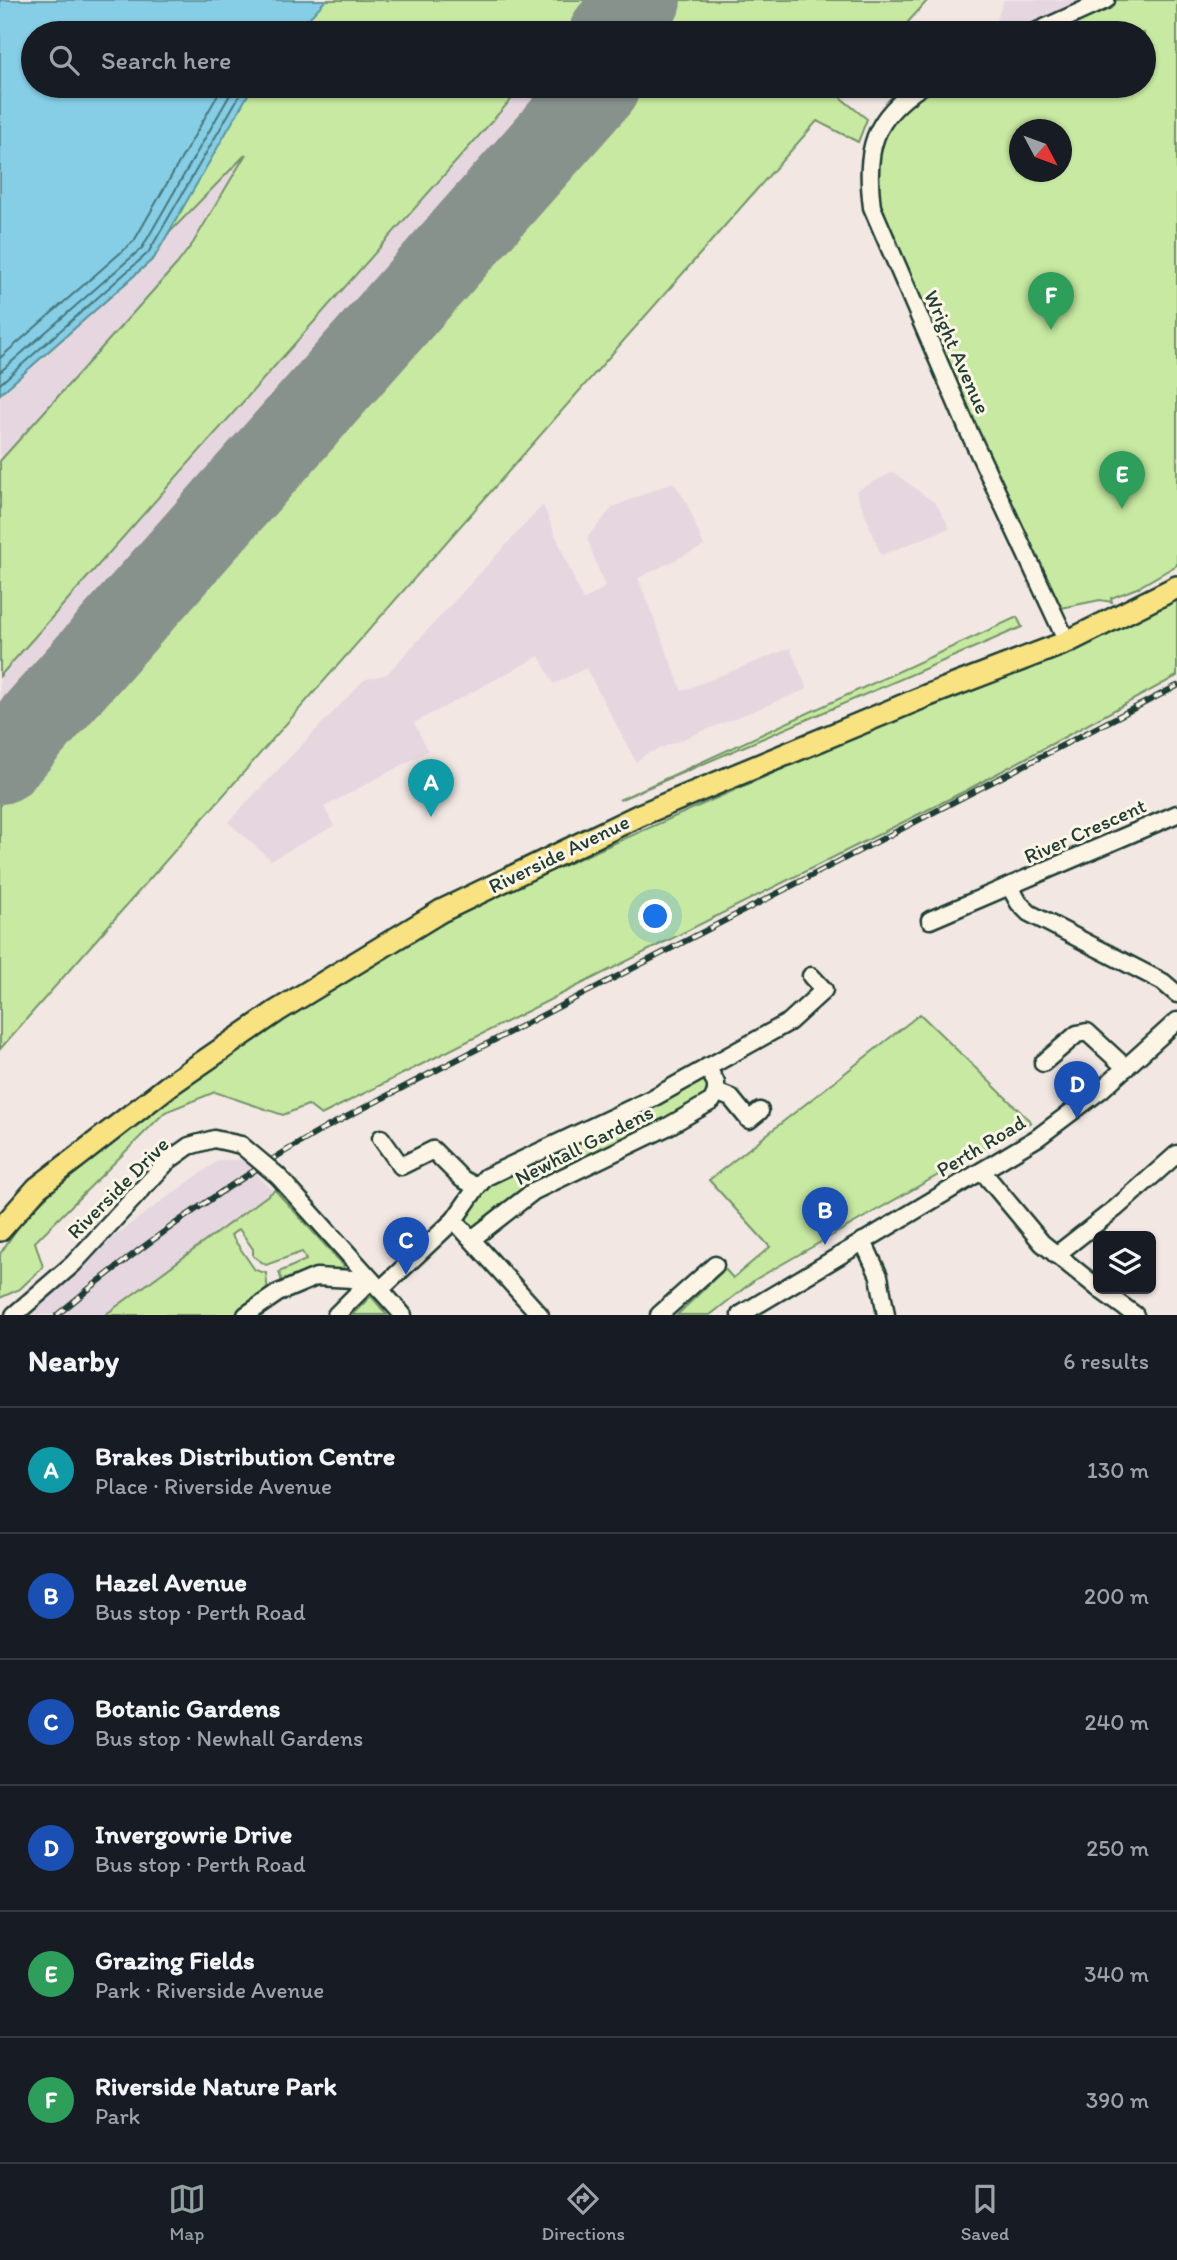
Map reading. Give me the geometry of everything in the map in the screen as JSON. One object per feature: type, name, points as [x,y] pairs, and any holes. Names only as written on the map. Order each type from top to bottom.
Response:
[{"type":"main road","name":"Riverside Avenue","points":[[1,1230],[37,1188],[171,1084],[277,1012],[441,911],[640,815],[926,696],[1067,642],[1177,587]]},
{"type":"street","points":[[1060,21],[1106,0]]},
{"type":"street","name":"Wright Avenue","points":[[903,98],[883,120],[874,140],[869,179],[872,206],[969,432],[1067,642]]},
{"type":"street","name":"River Crescent","points":[[930,920],[1177,814]]},
{"type":"street","name":"River Crescent","points":[[1010,887],[1019,903],[1029,913],[1163,982],[1177,994]]},
{"type":"street","name":"Newhall Gardens","points":[[336,1315],[454,1220],[486,1177],[651,1099],[789,1022],[824,990],[811,976]]},
{"type":"street","name":"Perth Road","points":[[740,1315],[1037,1138],[1102,1089],[1177,1021]]},
{"type":"street","points":[[1043,1063],[1077,1034],[1087,1032],[1126,1068]]},
{"type":"street","points":[[707,1067],[716,1083],[716,1092],[731,1098],[749,1119],[760,1111]]},
{"type":"street","name":"Newhall Gardens","points":[[472,1239],[534,1191],[667,1127],[712,1101],[716,1092]]},
{"type":"street","points":[[381,1138],[401,1166],[433,1150],[462,1179],[477,1187]]},
{"type":"street","name":"Riverside Drive","points":[[0,1313],[16,1313],[73,1264],[168,1161],[189,1146],[214,1139],[241,1145],[278,1176],[403,1315]]},
{"type":"street","points":[[1056,1255],[1116,1208],[1177,1154]]},
{"type":"street","points":[[982,1171],[1028,1228],[1056,1255],[1093,1283]]},
{"type":"street","points":[[454,1220],[540,1315]]},
{"type":"street","points":[[863,1241],[879,1276],[886,1315]]},
{"type":"street","points":[[659,1315],[715,1265]]},
{"type":"street","points":[[246,1315],[278,1293],[316,1277],[375,1285]]},
{"type":"street","points":[[1107,1294],[1135,1315]]},
{"type":"shaded area","points":[[1004,0],[1106,0],[1060,21],[996,21]]},
{"type":"shaded area","points":[[261,98],[827,98],[0,1049],[0,394],[154,258],[219,146]]},
{"type":"shaded area","points":[[893,472],[936,504],[950,528],[881,555],[856,491]]},
{"type":"shaded area","points":[[673,482],[686,501],[704,546],[638,578],[682,691],[790,648],[807,689],[646,754],[636,762],[586,668],[554,684],[539,656],[414,723],[428,751],[324,807],[334,826],[271,860],[228,822],[364,680],[387,674],[543,505],[583,601],[605,587],[587,538],[613,507]]},
{"type":"shaded area","points":[[219,1160],[244,1160],[273,1192],[105,1315],[26,1315],[61,1280],[125,1228]]},
{"type":"green space","points":[[0,0],[599,0],[581,21],[21,21],[21,98],[512,98],[0,676],[0,461],[177,264],[193,243],[246,154],[166,236],[154,258],[0,394]]},
{"type":"green space","points":[[672,0],[928,0],[909,21],[654,21]]},
{"type":"green space","points":[[1106,0],[1177,0],[1177,565],[1137,588],[1111,598],[1112,602],[1100,600],[1051,610],[872,207],[883,120],[908,98],[1156,98],[1156,21],[1060,21]]},
{"type":"green space","points":[[587,98],[841,98],[867,119],[858,142],[817,121],[0,1049],[0,762],[105,645],[127,643],[135,638],[161,608],[164,580],[341,378],[367,376],[402,336],[392,326],[395,318]]},
{"type":"green space","points":[[1177,595],[1177,676],[967,790],[321,1115],[308,1105],[283,1115],[215,1092],[165,1112],[35,1242],[43,1267],[20,1289],[0,1298],[0,1254],[22,1221],[91,1153],[164,1097],[317,995],[440,920]]},
{"type":"green space","points":[[1017,617],[1022,627],[619,800]]},
{"type":"green space","points":[[920,1014],[1031,1122],[756,1279],[710,1315],[677,1315],[725,1269],[733,1278],[770,1247],[709,1180]]},
{"type":"green space","points":[[700,1078],[707,1080],[712,1088],[709,1098],[477,1228],[469,1226],[469,1209],[488,1183]]},
{"type":"green space","points":[[275,1190],[344,1266],[340,1273],[283,1285],[279,1272],[306,1260],[302,1252],[266,1265],[253,1256],[253,1249],[239,1229],[231,1235],[255,1270],[266,1273],[268,1294],[237,1315],[105,1315]]},
{"type":"green space","points":[[371,1296],[387,1315],[352,1315]]},
{"type":"water","points":[[0,0],[326,0],[306,21],[21,21],[21,98],[246,98],[154,258],[0,394]]},
{"type":"runway","points":[[621,21],[640,0]]},
{"type":"runway","points":[[0,763],[588,98]]},
{"type":"railway","points":[[57,1315],[188,1215],[256,1169],[327,1127],[1177,686]]},
{"type":"place","name":"Riverside Nature Park","points":[[1051,330]]},
{"type":"place","name":"Grazing Fields","points":[[1122,509]]},
{"type":"place","name":"Brakes Distribution Centre","points":[[431,817]]},
{"type":"place","name":"Invergowrie Drive","points":[[1077,1119]]},
{"type":"place","name":"Hazel Avenue","points":[[825,1245]]},
{"type":"place","name":"Botanic Gardens","points":[[406,1275]]}]
